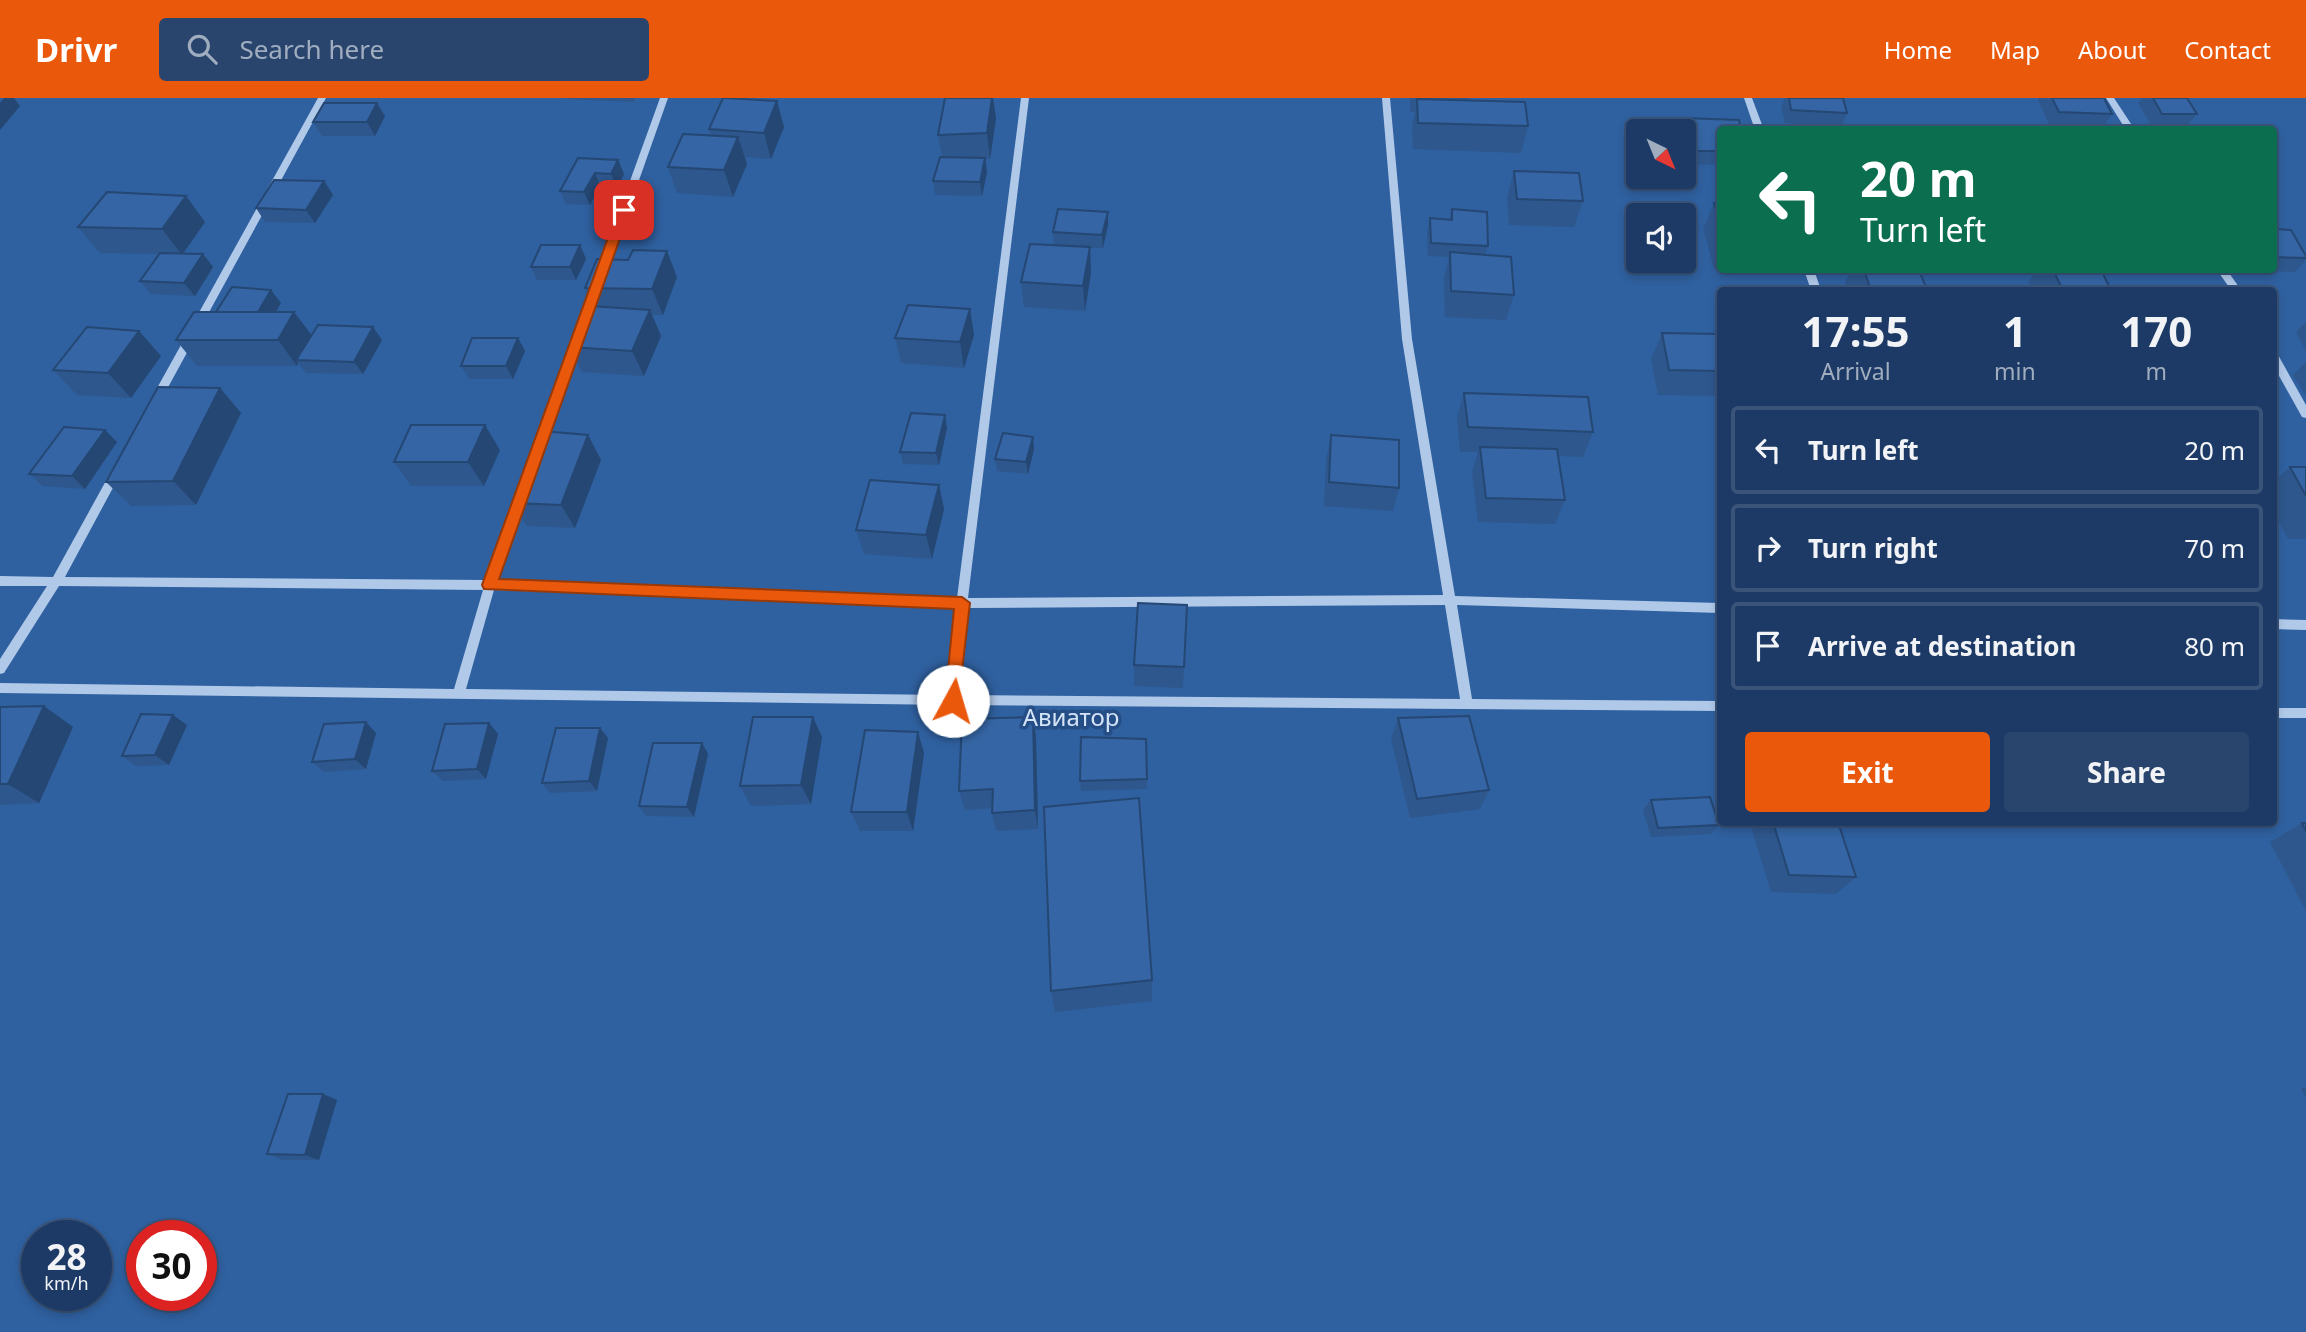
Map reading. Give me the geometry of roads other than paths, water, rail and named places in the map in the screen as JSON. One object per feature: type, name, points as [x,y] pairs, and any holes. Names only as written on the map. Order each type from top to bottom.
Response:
[{"type":"street","points":[[149,412],[321,98]]},
{"type":"street","points":[[536,457],[664,98]]},
{"type":"street","points":[[953,701],[962,603],[1024,98]]},
{"type":"street","points":[[1386,98],[1407,339],[1467,704]]},
{"type":"street","points":[[1748,98],[1758,126]]},
{"type":"street","points":[[2110,98],[2128,126]]},
{"type":"street","points":[[2277,363],[2306,414]]},
{"type":"street","points":[[0,669],[57,580],[123,460]]},
{"type":"street","points":[[458,694],[489,585],[526,482]]},
{"type":"street","points":[[0,581],[489,585],[962,603],[1448,600],[1717,608]]},
{"type":"street","points":[[2277,624],[2306,625]]},
{"type":"street","points":[[0,688],[953,701],[1717,706]]},
{"type":"lane","points":[[2277,713],[2306,713]]},
{"type":"park label","name":"Авиатор","points":[[1071,716]]}]
